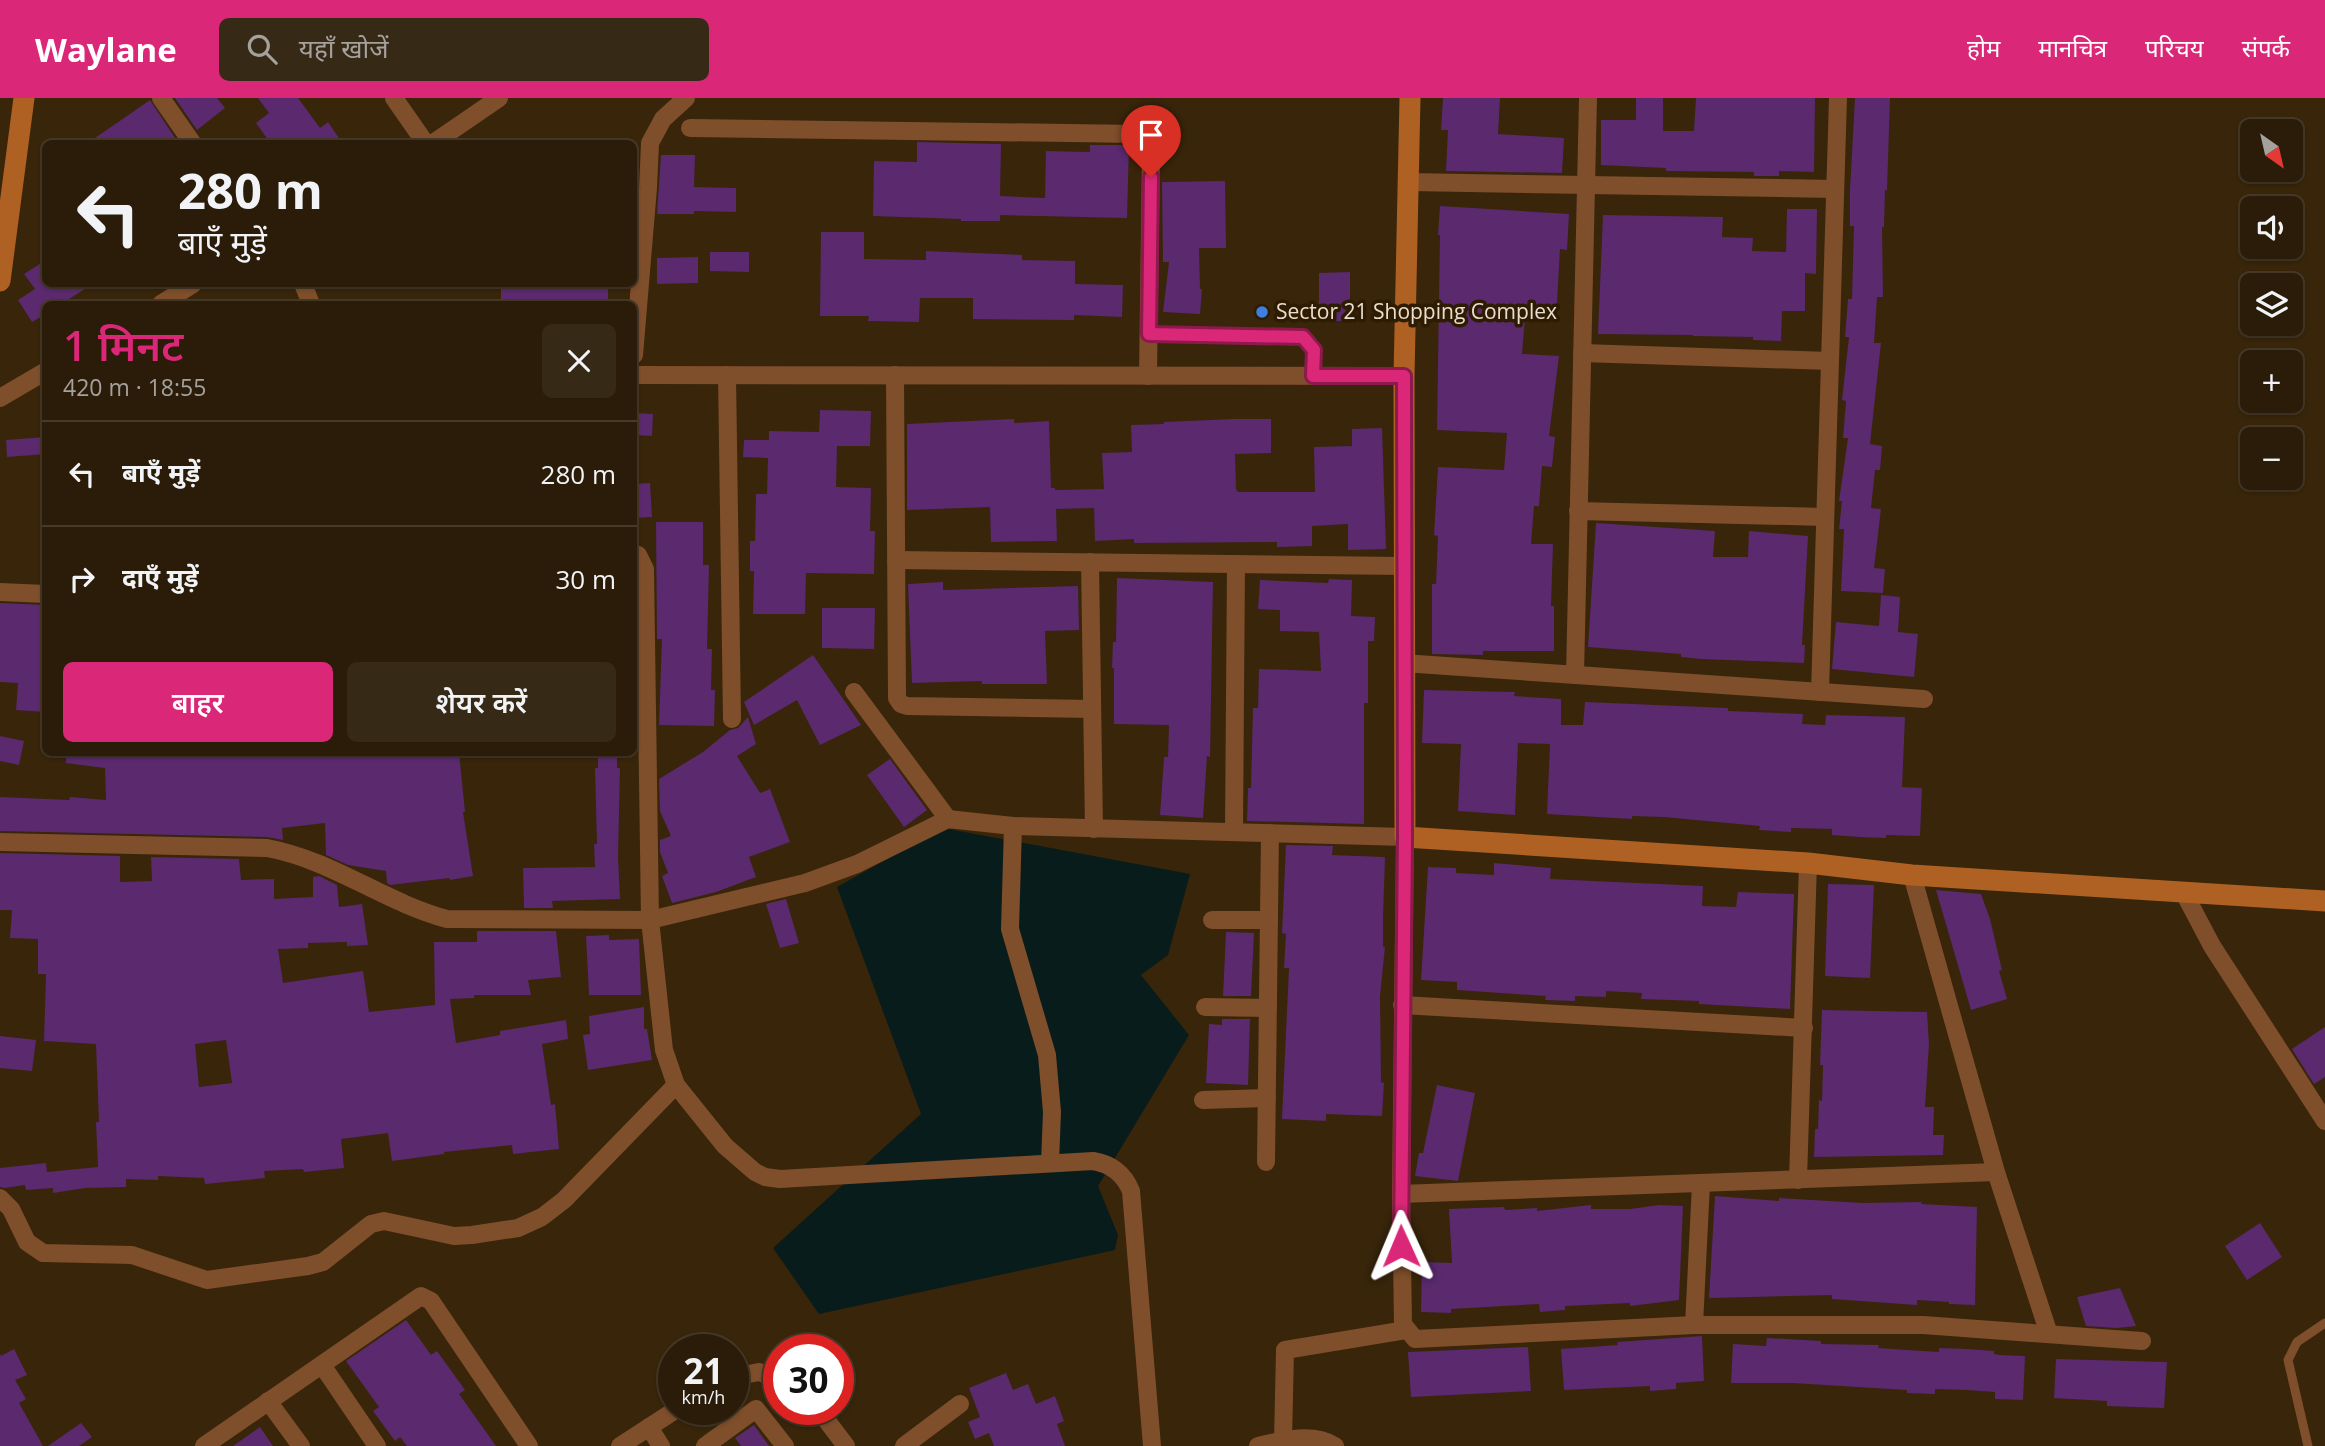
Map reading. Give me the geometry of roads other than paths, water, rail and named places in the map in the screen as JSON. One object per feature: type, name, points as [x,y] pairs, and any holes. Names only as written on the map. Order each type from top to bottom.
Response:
[{"type":"street","points":[[0,281],[24,98]]},
{"type":"street","points":[[161,98],[191,140]]},
{"type":"street","points":[[394,98],[423,140]]},
{"type":"street","points":[[438,140],[499,98]]},
{"type":"street","points":[[637,283],[641,188],[650,143],[663,119],[686,98]]},
{"type":"street","points":[[1410,98],[1404,376],[1405,837],[1401,1194],[1403,1324],[1406,1330],[1415,1339],[1422,1340],[1694,1325],[1923,1325],[2142,1341]]},
{"type":"street","points":[[1575,675],[1588,98]]},
{"type":"street","points":[[1820,692],[1838,98]]},
{"type":"street","points":[[690,128],[1139,134],[1148,142],[1151,152],[1149,376]]},
{"type":"street","points":[[1408,182],[1835,190]]},
{"type":"street","points":[[166,301],[188,287]]},
{"type":"street","points":[[1582,353],[1830,362]]},
{"type":"street","points":[[0,398],[42,373]]},
{"type":"street","points":[[637,375],[1404,376]]},
{"type":"street","points":[[727,375],[732,719]]},
{"type":"street","points":[[895,375],[895,693],[901,704],[1092,709]]},
{"type":"street","points":[[1578,511],[1825,517]]},
{"type":"street","points":[[637,555],[645,569],[650,920],[664,1051],[676,1085],[744,1164],[765,1177],[780,1180],[1093,1161],[1107,1163],[1126,1181],[1131,1191],[1152,1446]]},
{"type":"street","points":[[896,560],[1404,566]]},
{"type":"street","points":[[1090,562],[1094,829]]},
{"type":"street","points":[[1234,832],[1236,564]]},
{"type":"street","points":[[0,592],[42,594]]},
{"type":"street","points":[[1403,663],[1924,699]]},
{"type":"street","points":[[854,692],[948,819]]},
{"type":"street","points":[[881,728],[901,704]]},
{"type":"street","points":[[0,842],[267,848],[313,861],[417,911],[447,919],[650,920],[805,883],[857,864],[948,819],[1094,829],[1405,837],[1808,863],[1912,875],[2325,901]]},
{"type":"street","points":[[1013,825],[1010,929],[1048,1063],[1052,1112],[1050,1164]]},
{"type":"street","points":[[1266,1161],[1270,833]]},
{"type":"street","points":[[1798,1180],[1808,863]]},
{"type":"street","points":[[1912,875],[1996,1172],[2049,1335]]},
{"type":"street","points":[[2183,891],[2212,946],[2325,1121]]},
{"type":"street","points":[[1212,920],[1269,920]]},
{"type":"street","points":[[1402,1005],[1804,1028]]},
{"type":"street","points":[[1205,1007],[1268,1008]]},
{"type":"street","points":[[0,1198],[12,1209],[27,1242],[43,1253],[132,1255],[208,1280],[308,1266],[323,1262],[371,1224],[384,1221],[454,1236],[472,1236],[518,1228],[542,1217],[564,1200],[676,1085]]},
{"type":"street","points":[[1203,1100],[1267,1098]]},
{"type":"street","points":[[1401,1194],[1996,1172]]},
{"type":"street","points":[[1694,1325],[1702,1184]]},
{"type":"street","points":[[204,1446],[415,1298],[426,1297],[529,1446]]},
{"type":"street","points":[[1283,1441],[1285,1350],[1406,1330]]},
{"type":"street","points":[[322,1365],[377,1446]]},
{"type":"street","points":[[268,1401],[301,1446]]},
{"type":"street","points":[[904,1446],[960,1404]]},
{"type":"street","points":[[705,1446],[756,1409],[785,1446]]},
{"type":"street","points":[[620,1446],[658,1421]]},
{"type":"street","points":[[830,1425],[846,1446]]},
{"type":"street","points":[[649,1427],[661,1446]]},
{"type":"street","points":[[1258,1446],[1305,1438],[1319,1439],[1335,1446]]},
{"type":"lane","points":[[1149,334],[1303,337],[1314,350],[1313,376]]},
{"type":"lane","points":[[2308,1446],[2288,1360],[2297,1342],[2325,1324]]},
{"type":"place","name":"Sector 21 Shopping Complex","points":[[1262,312]]}]
